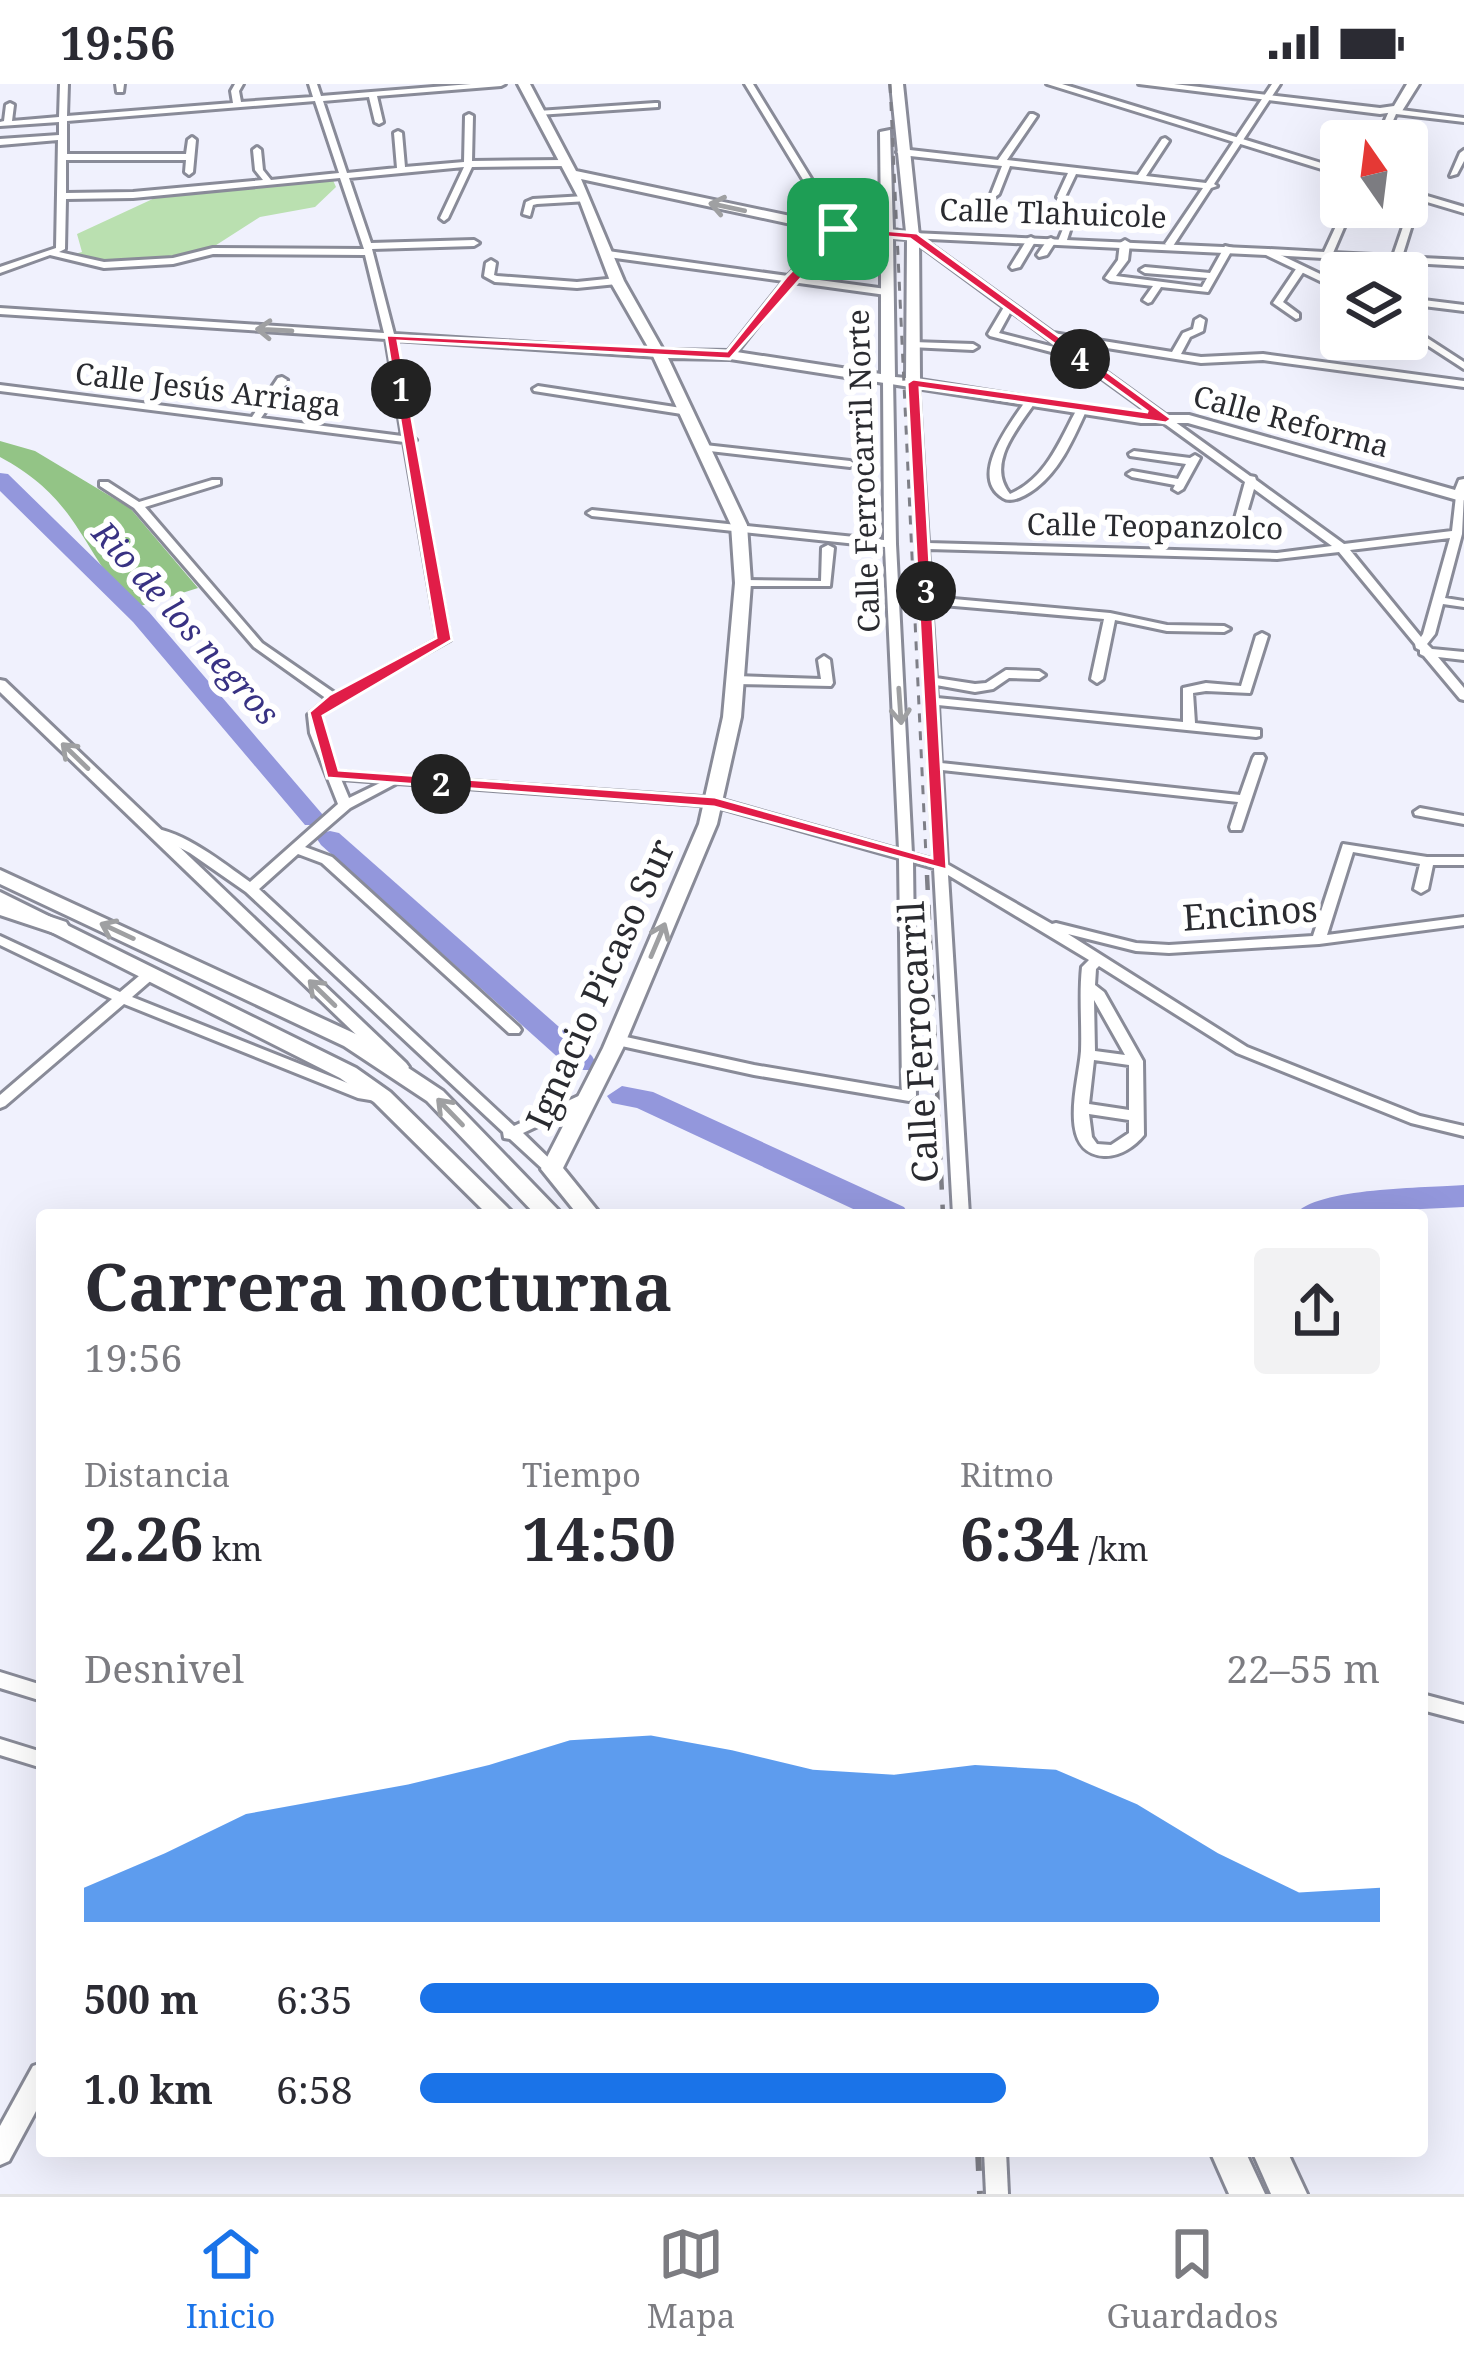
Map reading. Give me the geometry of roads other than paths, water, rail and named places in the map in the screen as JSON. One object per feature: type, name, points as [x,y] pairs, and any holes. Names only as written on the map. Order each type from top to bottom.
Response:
[{"type":"highway","points":[[0,902],[57,927]]},
{"type":"main road","name":"Ignacio Picaso Sur","points":[[524,84],[585,199],[617,281],[659,354],[740,525],[743,584],[736,680],[715,802],[617,1040],[552,1169],[585,1209]]},
{"type":"main road","name":"Calle Ferrocarril Norte","points":[[883,84],[888,379]]},
{"type":"main road","points":[[897,84],[913,236],[913,383]]},
{"type":"main road","points":[[1145,84],[1393,111],[1413,84]]},
{"type":"main road","name":"Calle Tlahuicole","points":[[569,168],[838,229],[913,236]]},
{"type":"main road","name":"Calle Reforma","points":[[659,354],[730,355],[1082,410],[1190,419],[1463,492]]},
{"type":"main road","points":[[0,875],[336,1034],[407,1074],[435,1096],[544,1209]]},
{"type":"main road","points":[[57,927],[348,1073],[382,1097],[497,1209]]},
{"type":"main road","points":[[1230,2157],[1247,2194]]},
{"type":"main road","points":[[1272,2157],[1289,2194]]},
{"type":"street","points":[[57,251],[64,84]]},
{"type":"street","points":[[238,106],[235,91],[239,84]]},
{"type":"street","points":[[314,84],[368,249],[391,337],[444,640],[314,715],[345,805]]},
{"type":"street","points":[[10,105],[4,124],[293,102],[321,105],[373,95],[501,84]]},
{"type":"street","points":[[730,355],[790,279],[838,229],[749,84]]},
{"type":"street","points":[[1052,84],[1320,166]]},
{"type":"street","points":[[1170,244],[1213,186],[1276,84]]},
{"type":"street","points":[[373,95],[379,122]]},
{"type":"street","points":[[538,113],[655,105]]},
{"type":"street","points":[[1389,120],[1393,111],[1464,120]]},
{"type":"street","points":[[444,218],[468,164],[469,116]]},
{"type":"street","points":[[995,194],[1005,162],[1033,116]]},
{"type":"street","points":[[1440,130],[1444,118]]},
{"type":"street","points":[[398,133],[401,169]]},
{"type":"street","points":[[0,142],[64,137]]},
{"type":"street","points":[[112,157],[115,140]]},
{"type":"street","points":[[189,172],[192,140]]},
{"type":"street","points":[[1140,178],[1165,141]]},
{"type":"street","points":[[257,150],[260,170],[268,181]]},
{"type":"street","points":[[901,152],[1213,186]]},
{"type":"street","points":[[1453,174],[1464,153]]},
{"type":"street","points":[[64,157],[189,157]]},
{"type":"street","name":"Calle Tlahuicole","points":[[60,196],[133,195],[468,164],[569,168]]},
{"type":"street","points":[[1061,196],[1073,170]]},
{"type":"street","points":[[850,187],[886,189]]},
{"type":"street","points":[[526,214],[529,204],[536,201],[585,199]]},
{"type":"street","points":[[1428,199],[1464,210]]},
{"type":"street","points":[[1025,214],[1070,223],[1042,255]]},
{"type":"street","points":[[913,236],[1342,548],[1464,696]]},
{"type":"street","name":"Calle Tlahuicole","points":[[913,236],[1320,254]]},
{"type":"street","points":[[1015,267],[1031,240]]},
{"type":"street","points":[[0,270],[57,251],[104,265],[173,261],[213,251],[474,243]]},
{"type":"street","points":[[1125,244],[1123,260],[1110,278],[1205,290],[1228,248]]},
{"type":"street","points":[[1268,251],[1320,280]]},
{"type":"street","points":[[608,254],[886,292]]},
{"type":"street","name":"Calle Tlahuicole","points":[[1428,261],[1464,263]]},
{"type":"street","points":[[491,262],[489,276],[495,280],[577,285],[617,281]]},
{"type":"street","points":[[1144,270],[1212,276]]},
{"type":"street","points":[[1296,316],[1278,303],[1299,271]]},
{"type":"street","points":[[1148,301],[1159,284]]},
{"type":"street","points":[[1428,304],[1464,308]]},
{"type":"street","points":[[1009,306],[993,334],[1074,355]]},
{"type":"street","points":[[0,311],[659,354]]},
{"type":"street","points":[[1175,356],[1186,335],[1198,331],[1200,320]]},
{"type":"street","points":[[1048,335],[1201,360],[1263,357],[1464,384]]},
{"type":"street","points":[[1428,342],[1464,365]]},
{"type":"street","points":[[913,345],[973,347]]},
{"type":"street","name":"Calle Ferrocarril Norte","points":[[888,379],[890,544],[907,856]]},
{"type":"street","points":[[255,420],[281,380]]},
{"type":"street","name":"Calle Ferrocarril","points":[[913,383],[962,1209]]},
{"type":"street","name":"Calle Jesús Arriaga","points":[[0,388],[411,440]]},
{"type":"street","points":[[538,389],[688,412]]},
{"type":"street","points":[[1031,401],[992,471],[994,484],[1008,498],[1036,485],[1082,410]]},
{"type":"street","points":[[809,459],[818,445]]},
{"type":"street","points":[[1132,474],[1180,486],[1203,445]]},
{"type":"street","points":[[705,448],[850,464]]},
{"type":"street","points":[[1134,454],[1193,462]]},
{"type":"street","points":[[1236,533],[1251,479]]},
{"type":"street","points":[[138,506],[216,482]]},
{"type":"street","points":[[104,484],[138,506],[258,645],[335,699]]},
{"type":"street","points":[[1422,649],[1457,534],[1463,492]]},
{"type":"street","points":[[592,513],[890,544]]},
{"type":"street","name":"Calle Teopanzolco","points":[[924,546],[1244,556],[1457,534]]},
{"type":"street","points":[[743,584],[826,584],[828,548]]},
{"type":"street","points":[[1439,600],[1464,604]]},
{"type":"street","points":[[927,601],[1111,616],[1167,628],[1224,628]]},
{"type":"street","points":[[1097,679],[1111,616]]},
{"type":"street","points":[[1189,723],[1187,691],[1198,687],[1246,690],[1262,636]]},
{"type":"street","points":[[1422,649],[1464,656]]},
{"type":"street","points":[[736,680],[827,683],[824,660]]},
{"type":"street","points":[[932,681],[975,688],[989,686],[1006,674],[1039,675]]},
{"type":"street","points":[[0,685],[407,1074]]},
{"type":"street","points":[[933,701],[1256,733]]},
{"type":"street","points":[[1236,827],[1259,758]]},
{"type":"street","points":[[935,766],[1244,799]]},
{"type":"street","points":[[332,775],[715,802],[941,866],[1243,1050],[1416,1120],[1464,1131]]},
{"type":"street","points":[[251,889],[345,805],[395,781]]},
{"type":"street","points":[[1420,812],[1464,820]]},
{"type":"street","points":[[149,828],[195,850],[251,889],[509,1134],[552,1169]]},
{"type":"street","points":[[298,849],[327,860],[514,1030]]},
{"type":"street","points":[[1319,940],[1345,849],[1426,861],[1464,861]]},
{"type":"street","name":"Calle Ferrocarril","points":[[617,1040],[909,1096],[907,856]]},
{"type":"street","points":[[1421,889],[1426,861]]},
{"type":"street","name":"Encinos","points":[[1041,923],[1136,947],[1169,949],[1319,940],[1464,921]]},
{"type":"street","points":[[0,940],[121,998],[363,1095],[382,1097]]},
{"type":"street","points":[[1090,988],[1136,1061],[1137,1136],[1107,1152],[1092,1149],[1083,1139],[1081,1108],[1088,1055],[1088,967],[1099,959]]},
{"type":"street","points":[[0,1103],[150,974]]},
{"type":"street","points":[[1088,1013],[1105,1013]]},
{"type":"street","points":[[1088,1055],[1136,1061]]},
{"type":"street","points":[[509,1134],[590,1096]]},
{"type":"street","points":[[1081,1108],[1136,1116]]},
{"type":"street","points":[[0,1681],[36,1691]]},
{"type":"street","points":[[1428,1704],[1464,1713]]},
{"type":"street","points":[[0,1747],[36,1758]]},
{"type":"street","points":[[0,2152],[36,2086]]},
{"type":"street","points":[[995,2157],[997,2194]]},
{"type":"waterway","name":"Rio de los negros","points":[[0,479],[141,617],[314,820]]},
{"type":"waterway","name":"Rio de los negros","points":[[330,839],[582,1063]]},
{"type":"waterway","name":"Rio de los negros","points":[[622,1096],[643,1099],[880,1209]]},
{"type":"waterway","name":"Rio de los negros","points":[[1326,1209],[1464,1196]]},
{"type":"railway","points":[[890,84],[927,878]]},
{"type":"railway","points":[[927,875],[943,1209]]},
{"type":"railway","points":[[978,2157],[980,2194]]}]
